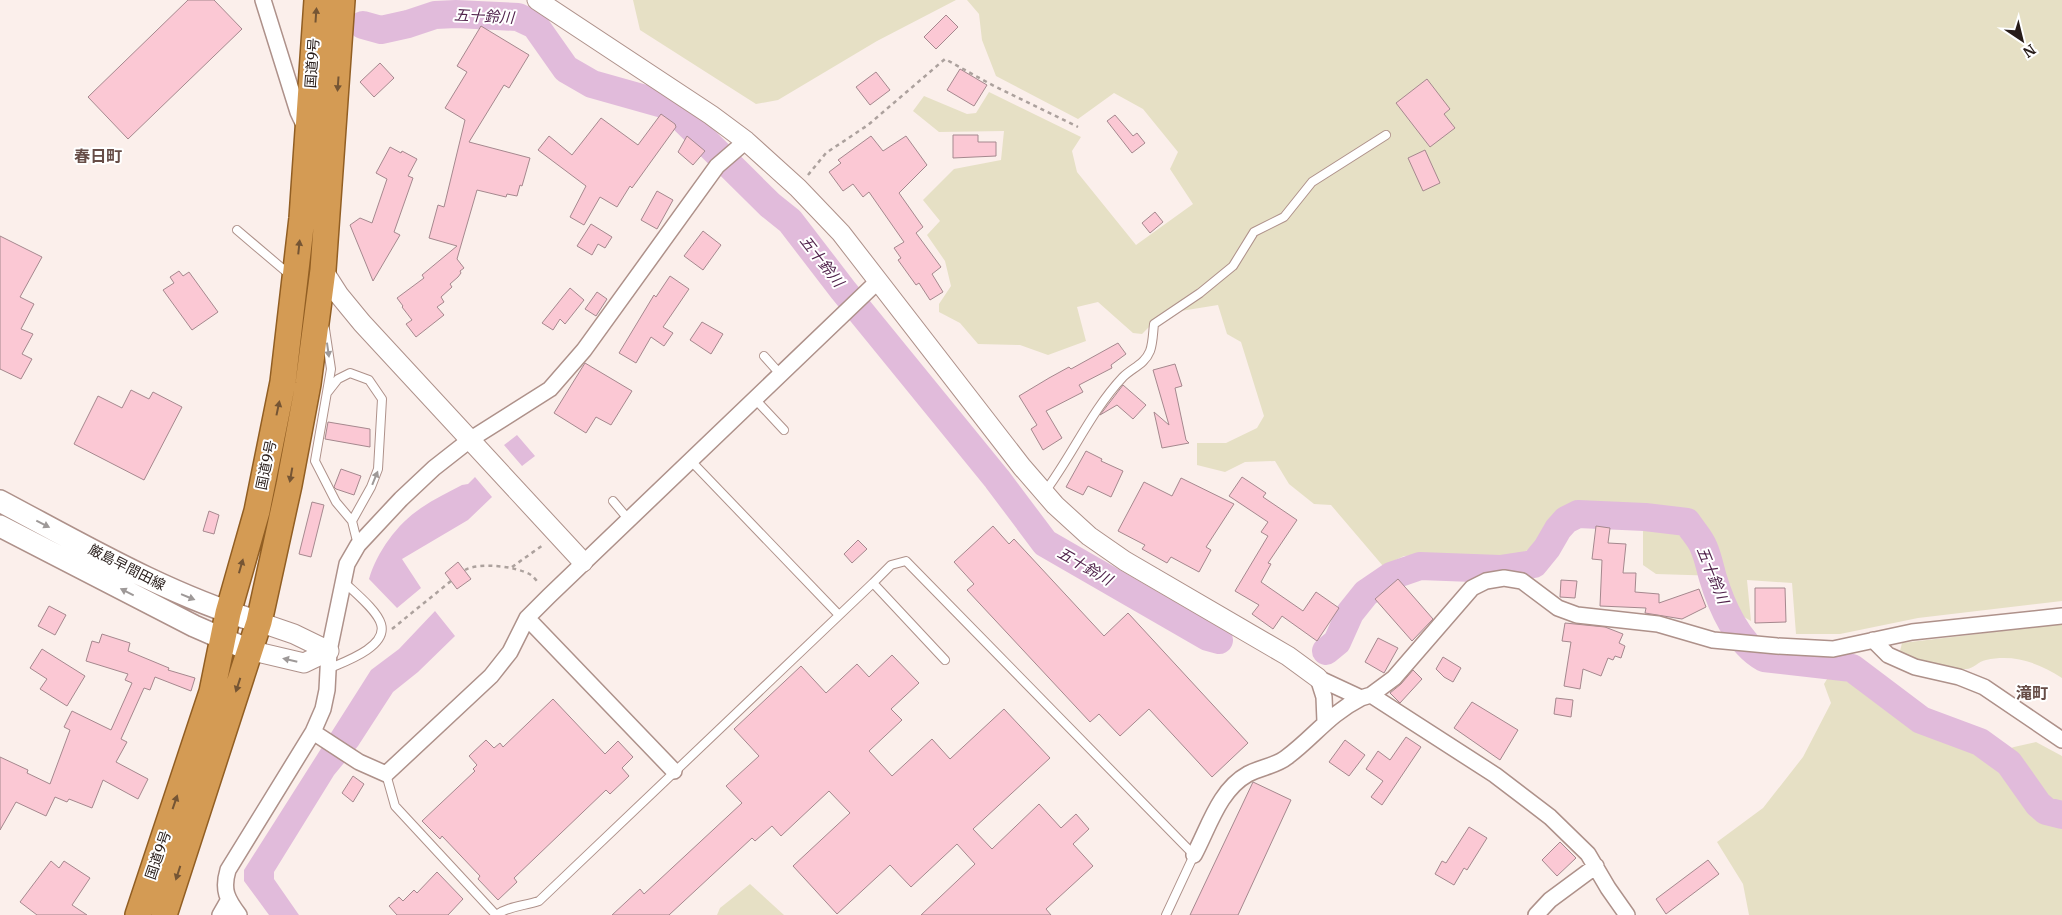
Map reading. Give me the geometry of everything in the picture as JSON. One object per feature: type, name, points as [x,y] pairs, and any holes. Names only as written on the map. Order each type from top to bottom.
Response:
[{"type":"highway","name":"国道9号","points":[[138,915],[212,692],[228,613],[257,511],[283,382],[302,218],[316,0]]},
{"type":"highway","name":"国道9号","points":[[164,915],[259,622],[289,485],[308,384],[323,270],[342,0]]},
{"type":"main road","name":"厳島早間田線","points":[[0,501],[177,592],[228,613],[259,622]]},
{"type":"main road","name":"厳島早間田線","points":[[0,526],[223,640],[249,650]]},
{"type":"street","points":[[263,0],[298,112],[307,132]]},
{"type":"street","points":[[537,0],[711,115],[740,146],[798,188],[841,233],[1022,467],[1055,505],[1090,536],[1125,561],[1288,656],[1318,678],[1366,696],[1495,775],[1550,817],[1588,854],[1627,915]]},
{"type":"street","points":[[239,915],[228,901],[224,883],[228,870],[317,735],[344,582],[348,564],[358,545],[434,468],[471,439],[550,389],[584,350],[717,166],[740,146]]},
{"type":"street","points":[[323,270],[339,295],[362,322],[471,439],[557,536],[583,562]]},
{"type":"street","points":[[317,735],[359,762],[386,774],[491,676],[510,652],[527,618],[583,562],[878,281]]},
{"type":"street","points":[[1194,855],[1217,807],[1227,792],[1246,775],[1286,758],[1344,707],[1366,696],[1394,678],[1472,588],[1486,581],[1504,578],[1522,581],[1558,608],[1577,616],[1658,624],[1714,640],[1833,649],[1912,632],[2062,616]]},
{"type":"street","points":[[527,618],[674,771]]},
{"type":"street","points":[[259,622],[294,634],[329,660]]},
{"type":"street","points":[[1873,640],[1888,655],[1915,666],[1959,677],[1984,687],[2062,740]]},
{"type":"street","points":[[249,650],[304,663],[329,660]]},
{"type":"street","points":[[1318,678],[1324,697],[1325,722]]},
{"type":"street","points":[[1536,915],[1550,900],[1596,866]]},
{"type":"street","points":[[220,915],[228,901]]},
{"type":"lane","points":[[1044,493],[1059,474],[1103,402],[1124,376],[1142,364],[1150,351],[1154,324],[1200,293],[1233,266],[1254,232],[1284,218],[1312,182],[1386,135]]},
{"type":"lane","points":[[237,230],[296,279]]},
{"type":"lane","points":[[318,306],[324,321],[331,369],[325,394],[315,461],[336,502],[352,521],[358,545]]},
{"type":"lane","points":[[764,356],[781,375]]},
{"type":"lane","points":[[325,394],[338,378],[350,373],[360,375],[369,380],[382,399],[378,469],[371,487],[352,521]]},
{"type":"lane","points":[[755,399],[784,430]]},
{"type":"lane","points":[[690,461],[838,614]]},
{"type":"lane","points":[[614,501],[629,520]]},
{"type":"lane","points":[[386,774],[395,806],[496,915],[505,909],[539,901],[838,614],[891,565],[906,560],[1194,855],[1166,915]]},
{"type":"lane","points":[[329,660],[354,657],[373,646],[380,636],[381,624],[370,608],[344,582]]},
{"type":"lane","points":[[873,583],[945,660]]},
{"type":"path","points":[[798,188],[826,153],[868,125],[945,59],[994,86],[1078,127]]},
{"type":"path","points":[[512,567],[557,536]]},
{"type":"path","points":[[464,570],[471,567],[512,567],[532,576],[549,596]]},
{"type":"path","points":[[380,636],[451,581]]},
{"type":"shaded area","points":[[633,0],[956,0],[877,41],[778,100],[756,104],[640,30]]},
{"type":"shaded area","points":[[967,0],[2062,0],[2062,601],[1918,618],[1840,634],[1796,634],[1792,583],[1747,580],[1751,621],[1737,613],[1720,576],[1656,574],[1643,565],[1643,508],[1584,506],[1555,517],[1538,545],[1514,557],[1438,554],[1404,556],[1383,566],[1331,505],[1314,504],[1289,484],[1275,461],[1245,462],[1225,472],[1197,465],[1197,443],[1226,443],[1257,428],[1264,416],[1241,342],[1227,334],[1218,305],[1162,314],[1142,334],[1133,333],[1098,302],[1077,307],[1086,341],[1048,355],[1020,345],[978,344],[960,323],[939,312],[939,304],[951,286],[945,261],[927,235],[940,221],[923,200],[954,169],[1001,160],[1004,131],[939,132],[913,111],[924,96],[967,114],[976,113],[989,92],[1081,137],[1072,151],[1077,172],[1136,245],[1193,204],[1170,169],[1178,152],[1143,109],[1114,93],[1078,119],[996,76],[982,40],[979,14]]},
{"type":"shaded area","points":[[517,435],[535,456],[522,466],[504,445]]},
{"type":"shaded area","points":[[475,477],[492,497],[468,520],[402,559],[421,588],[397,608],[369,579],[377,559],[396,530],[412,515],[436,499],[462,485],[468,484]]},
{"type":"shaded area","points":[[435,611],[455,636],[418,672],[393,692],[358,746],[334,775],[274,872],[274,879],[299,915],[269,915],[244,881],[244,870],[371,670],[399,649]]},
{"type":"shaded area","points":[[2062,624],[2062,678],[2045,668],[2017,659],[1997,658],[1986,660],[1969,669],[1958,669],[1899,655],[1902,643]]},
{"type":"shaded area","points":[[1832,671],[1853,679],[1887,708],[1952,742],[1989,756],[2036,742],[2062,756],[2062,915],[1749,915],[1743,884],[1717,842],[1763,808],[1803,757],[1831,703],[1824,684]]},
{"type":"shaded area","points":[[750,884],[784,915],[717,915],[720,908]]},
{"type":"building","points":[[188,0],[214,0],[242,29],[128,139],[88,97]]},
{"type":"building","points":[[946,15],[958,27],[936,49],[924,37]]},
{"type":"building","points":[[481,26],[529,55],[509,88],[504,85],[469,142],[530,158],[517,196],[507,194],[506,197],[477,190],[457,259],[464,268],[450,284],[452,287],[441,297],[444,302],[437,307],[444,315],[416,337],[406,324],[412,320],[397,298],[424,278],[422,275],[457,246],[429,238],[438,205],[444,207],[465,120],[445,108],[467,72],[457,66]]},
{"type":"building","points":[[380,63],[394,78],[374,97],[360,82]]},
{"type":"building","points":[[960,69],[987,85],[974,106],[947,90]]},
{"type":"building","points":[[876,72],[890,90],[870,105],[856,87]]},
{"type":"building","points":[[1427,79],[1450,109],[1444,114],[1455,128],[1430,147],[1396,103]]},
{"type":"building","points":[[661,114],[675,124],[676,127],[632,188],[630,186],[617,207],[600,197],[584,225],[570,217],[586,186],[538,150],[549,136],[572,155],[601,118],[638,145]]},
{"type":"building","points":[[1115,115],[1133,136],[1137,133],[1145,143],[1132,153],[1107,121]]},
{"type":"building","points":[[953,135],[978,135],[978,142],[996,142],[996,156],[953,158]]},
{"type":"building","points":[[687,136],[705,151],[693,165],[678,152]]},
{"type":"building","points":[[871,136],[883,151],[906,136],[927,165],[899,193],[923,227],[916,233],[941,267],[932,274],[943,292],[930,300],[919,283],[916,285],[898,260],[901,258],[894,248],[904,242],[869,192],[863,197],[853,184],[843,191],[829,172],[841,163],[838,160]]},
{"type":"building","points":[[390,147],[417,159],[408,176],[413,178],[394,232],[400,235],[373,281],[350,225],[360,218],[372,223],[387,179],[376,173]]},
{"type":"building","points":[[1425,150],[1440,183],[1423,191],[1408,158]]},
{"type":"building","points":[[657,191],[673,200],[657,229],[641,220]]},
{"type":"building","points":[[1155,212],[1163,222],[1150,233],[1142,223]]},
{"type":"building","points":[[591,224],[612,237],[605,248],[598,244],[592,255],[577,246]]},
{"type":"building","points":[[703,231],[721,245],[703,270],[684,256]]},
{"type":"building","points":[[0,236],[42,257],[20,297],[34,304],[21,329],[33,334],[22,354],[32,359],[21,379],[0,369]]},
{"type":"building","points":[[179,271],[183,276],[189,272],[218,312],[192,330],[163,290],[174,283],[170,277]]},
{"type":"building","points":[[670,276],[689,289],[663,327],[673,333],[664,346],[651,337],[636,363],[619,353],[654,295],[656,297]]},
{"type":"building","points":[[570,288],[584,300],[565,324],[560,319],[553,330],[542,323]]},
{"type":"building","points":[[597,292],[607,299],[596,316],[585,309]]},
{"type":"building","points":[[702,322],[723,334],[711,354],[690,340]]},
{"type":"building","points":[[1118,343],[1126,354],[1111,365],[1112,368],[1079,385],[1083,392],[1046,411],[1062,438],[1043,450],[1031,429],[1037,425],[1019,396],[1069,367],[1071,369]]},
{"type":"building","points":[[585,363],[632,391],[611,425],[596,417],[586,433],[554,413]]},
{"type":"building","points":[[1175,364],[1182,386],[1175,388],[1186,440],[1189,443],[1162,448],[1154,412],[1169,425],[1153,370]]},
{"type":"building","points":[[1123,385],[1146,405],[1133,419],[1117,405],[1100,415]]},
{"type":"building","points":[[131,390],[149,399],[153,392],[182,407],[144,480],[74,444],[98,396],[122,408]]},
{"type":"building","points":[[328,422],[370,429],[370,447],[325,439]]},
{"type":"building","points":[[1086,451],[1102,459],[1101,461],[1123,471],[1111,497],[1088,486],[1083,495],[1066,487]]},
{"type":"building","points":[[341,469],[361,476],[354,495],[334,487]]},
{"type":"building","points":[[1242,477],[1266,493],[1263,497],[1297,520],[1268,563],[1271,564],[1261,582],[1303,611],[1316,592],[1339,608],[1317,641],[1282,616],[1273,629],[1252,614],[1259,605],[1235,591],[1268,536],[1261,532],[1268,522],[1229,496]]},
{"type":"building","points":[[1181,478],[1234,504],[1206,547],[1211,550],[1199,572],[1171,557],[1167,563],[1142,549],[1145,545],[1118,531],[1144,482],[1172,496]]},
{"type":"building","points":[[312,502],[324,505],[311,557],[299,554]]},
{"type":"building","points":[[209,511],[219,515],[214,534],[203,531]]},
{"type":"building","points":[[993,526],[1009,544],[1014,539],[1104,636],[1128,613],[1248,743],[1212,777],[1149,709],[1120,736],[1099,714],[1090,722],[967,590],[974,584],[954,562]]},
{"type":"building","points":[[1596,526],[1610,528],[1608,543],[1626,544],[1623,573],[1636,573],[1635,592],[1659,594],[1659,603],[1699,589],[1706,607],[1682,619],[1645,613],[1646,608],[1600,606],[1602,560],[1592,559]]},
{"type":"building","points":[[858,540],[867,549],[852,563],[844,554]]},
{"type":"building","points":[[458,562],[471,579],[457,589],[445,573]]},
{"type":"building","points":[[1398,579],[1433,619],[1412,641],[1375,599]]},
{"type":"building","points":[[1561,580],[1577,581],[1575,598],[1560,597]]},
{"type":"building","points":[[1755,588],[1785,588],[1786,622],[1755,623]]},
{"type":"building","points":[[49,606],[66,615],[55,635],[38,626]]},
{"type":"building","points":[[1565,623],[1605,627],[1623,634],[1619,643],[1625,646],[1621,658],[1615,656],[1613,660],[1608,658],[1601,676],[1583,669],[1580,689],[1564,686],[1571,642],[1562,641]]},
{"type":"building","points":[[102,634],[130,643],[128,651],[169,668],[168,670],[195,678],[191,691],[155,677],[150,690],[144,688],[121,739],[127,742],[116,762],[148,779],[138,799],[103,780],[92,808],[69,799],[67,802],[55,797],[46,816],[16,802],[0,830],[0,757],[28,770],[27,773],[50,784],[70,730],[64,727],[72,711],[111,730],[132,683],[125,680],[128,674],[86,661],[92,641],[99,643]]},
{"type":"building","points":[[1378,638],[1398,648],[1384,673],[1365,662]]},
{"type":"building","points":[[42,649],[85,676],[67,706],[40,689],[47,679],[30,668]]},
{"type":"building","points":[[892,655],[919,683],[891,709],[902,720],[869,751],[892,776],[932,739],[950,759],[1004,709],[1050,758],[973,829],[992,849],[1039,804],[1061,828],[1076,814],[1089,829],[1073,844],[1093,866],[1046,909],[1051,915],[921,915],[975,864],[957,844],[911,887],[890,865],[837,914],[793,866],[850,813],[829,791],[781,836],[772,826],[755,841],[752,838],[669,915],[612,915],[640,889],[644,894],[742,803],[726,786],[759,756],[734,729],[801,666],[826,693],[857,664],[869,677]]},
{"type":"building","points":[[1443,657],[1461,668],[1453,682],[1436,669]]},
{"type":"building","points":[[1413,670],[1422,679],[1400,703],[1390,693]]},
{"type":"building","points":[[1556,698],[1573,700],[1571,717],[1554,714]]},
{"type":"building","points":[[553,699],[605,754],[618,741],[633,757],[622,768],[629,776],[610,794],[606,790],[514,878],[517,882],[498,900],[478,879],[480,876],[442,836],[440,839],[422,821],[475,771],[473,769],[477,765],[469,756],[486,740],[494,748],[500,743],[503,747]]},
{"type":"building","points":[[1472,702],[1518,730],[1500,760],[1454,728]]},
{"type":"building","points":[[1406,737],[1421,747],[1382,805],[1371,797],[1383,781],[1366,769],[1378,751],[1390,760]]},
{"type":"building","points":[[1345,740],[1365,755],[1349,776],[1329,762]]},
{"type":"building","points":[[353,776],[364,784],[353,802],[342,793]]},
{"type":"building","points":[[1253,782],[1291,800],[1238,915],[1190,915]]},
{"type":"building","points":[[1469,827],[1487,838],[1467,870],[1464,868],[1454,885],[1435,874],[1442,861],[1446,863]]},
{"type":"building","points":[[1560,842],[1576,858],[1557,876],[1542,860]]},
{"type":"building","points":[[1708,860],[1719,874],[1666,914],[1656,899]]},
{"type":"building","points":[[51,861],[59,868],[64,861],[90,878],[72,905],[87,915],[37,915],[20,902]]},
{"type":"building","points":[[437,872],[463,899],[448,915],[397,915],[389,906],[399,897],[403,901],[414,890],[417,893]]},
{"type":"waterway","name":"五十鈴川","points":[[363,25],[381,30],[435,15],[456,14],[518,17],[535,25],[566,69],[592,84],[663,104],[676,112],[770,205],[790,221],[843,290],[997,479],[1045,543],[1208,637],[1219,640]]},
{"type":"waterway","name":"五十鈴川","points":[[1326,651],[1337,642],[1350,613],[1366,593],[1391,576],[1420,566],[1500,569],[1534,564],[1547,548],[1558,529],[1566,520],[1578,514],[1645,517],[1687,522],[1703,545],[1716,589],[1732,623],[1755,652],[1764,658],[1852,668],[1921,720],[1980,742],[2009,763],[2038,804],[2046,811],[2062,815]]},
{"type":"district","name":"春日町","points":[[98,156]]},
{"type":"district","name":"滝町","points":[[2032,693]]}]
